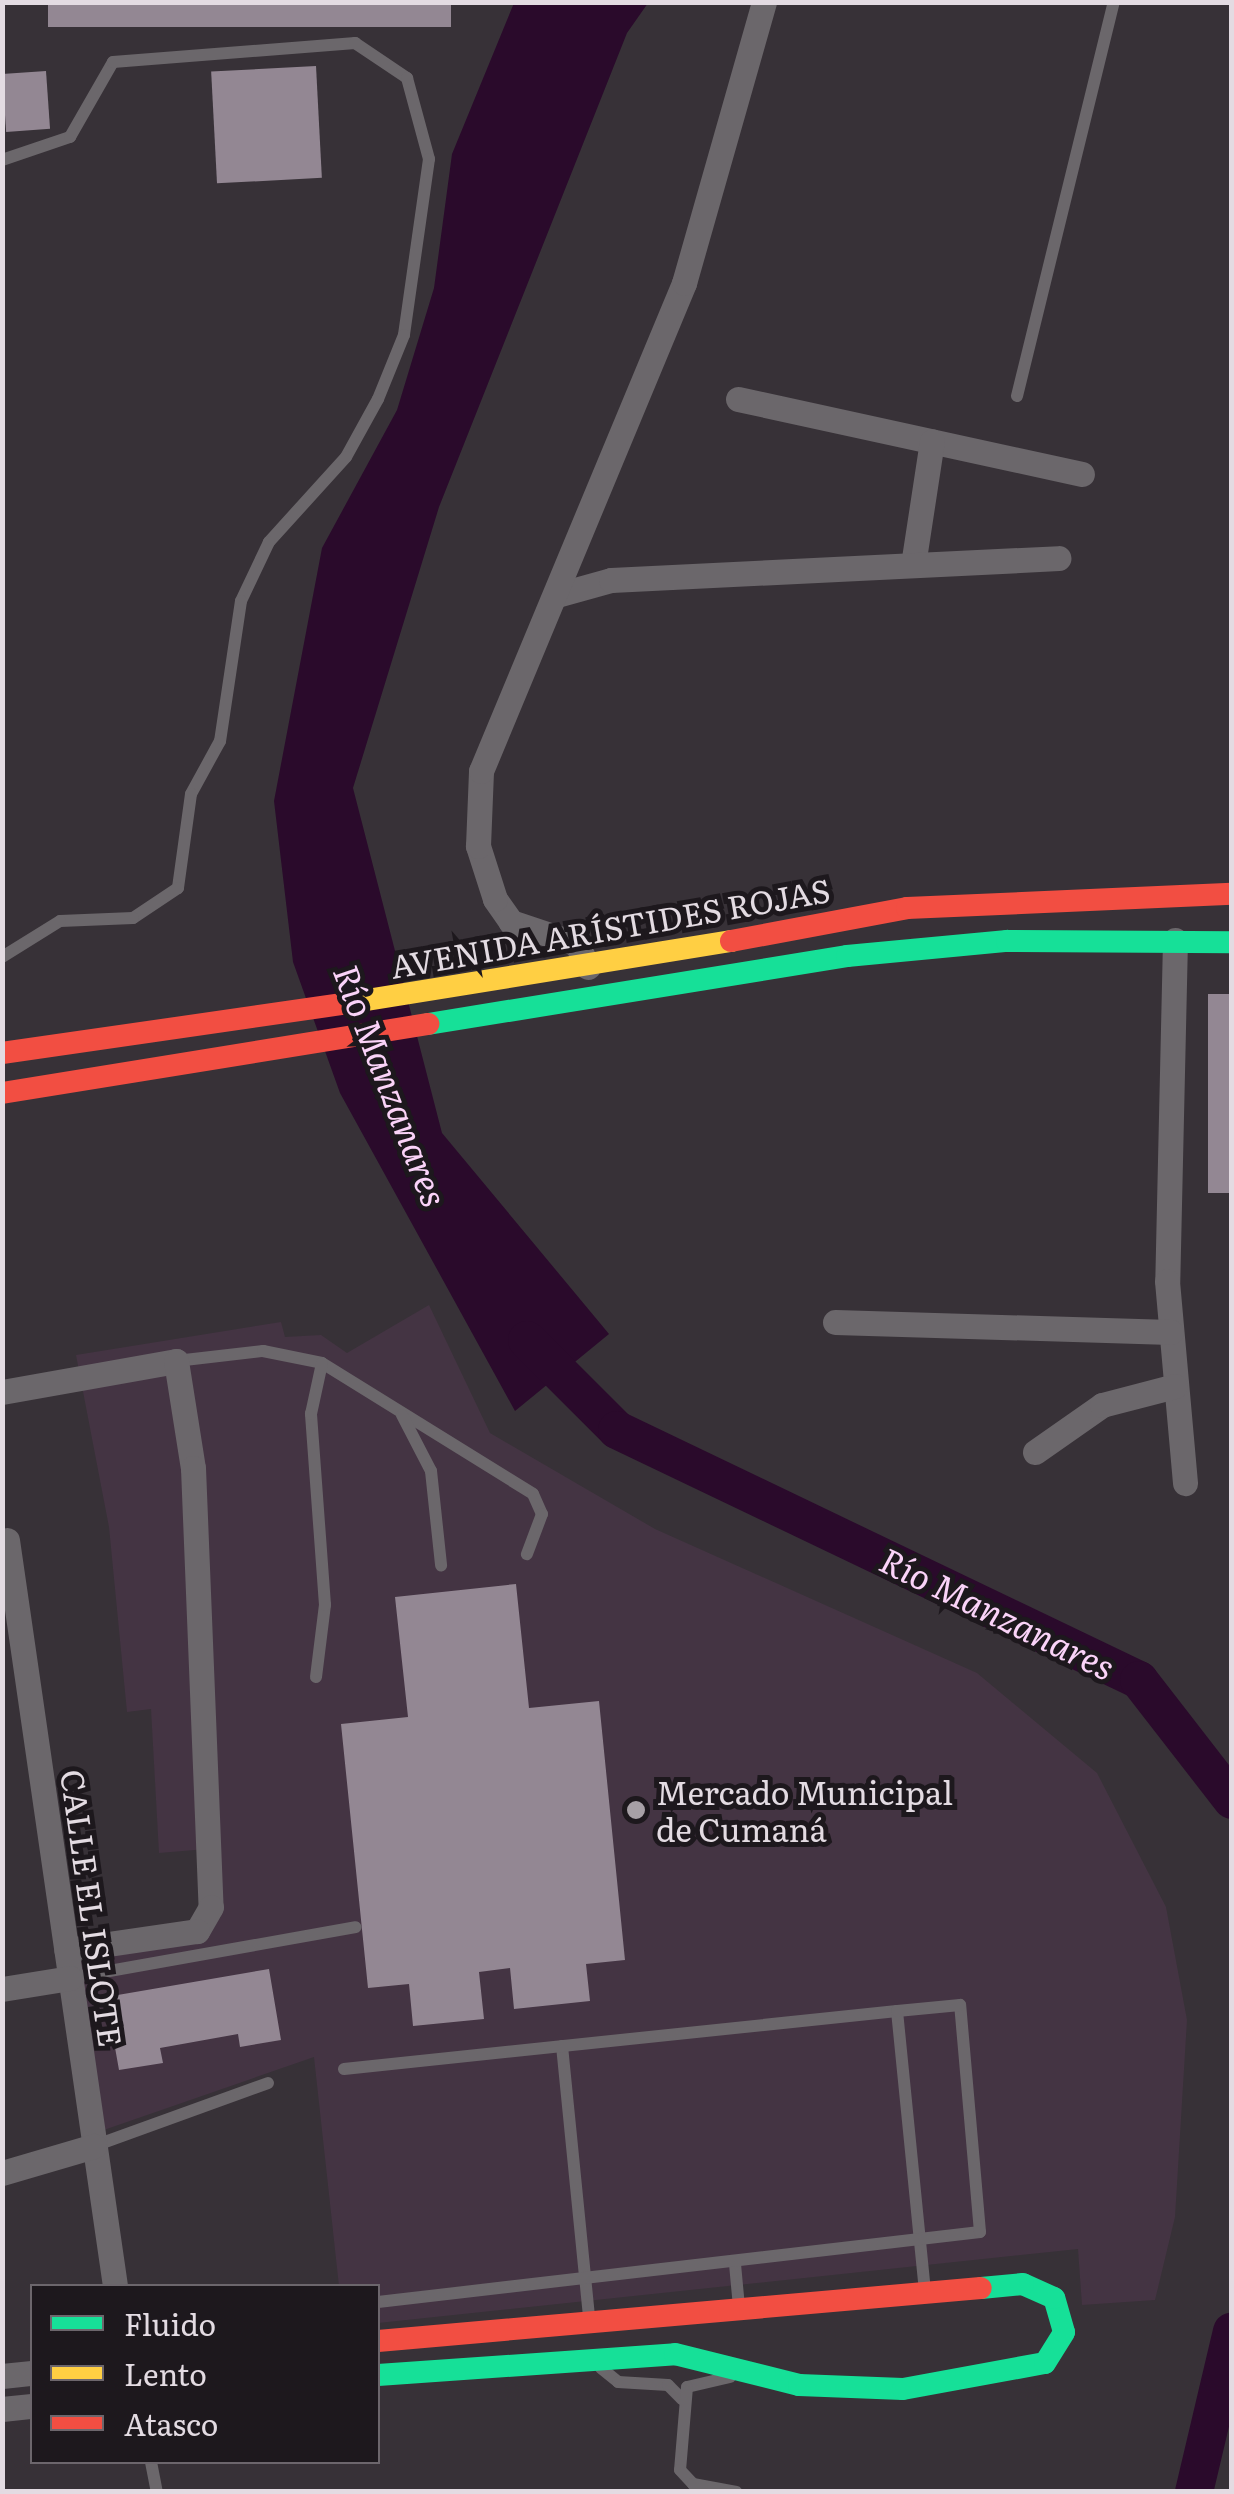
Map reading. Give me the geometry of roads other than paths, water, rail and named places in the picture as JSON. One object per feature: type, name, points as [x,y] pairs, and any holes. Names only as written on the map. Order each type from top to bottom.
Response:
[{"type":"main road","name":"AVENIDA ARÍSTIDES ROJAS","points":[[2,1053],[534,977],[907,908],[1232,894]]},
{"type":"main road","name":"AVENIDA ARÍSTIDES ROJAS","points":[[2,1093],[847,956],[1006,941],[1232,942]]},
{"type":"main road","points":[[380,2341],[1024,2284],[1054,2298],[1064,2332],[1045,2363],[903,2388],[799,2385],[675,2354],[380,2375]]},
{"type":"street","points":[[588,967],[570,939],[504,914],[476,828],[485,751],[557,595],[684,282],[764,2]]},
{"type":"street","points":[[738,398],[1082,474]]},
{"type":"street","points":[[914,565],[932,441]]},
{"type":"street","points":[[557,595],[611,580],[1058,558]]},
{"type":"street","points":[[1175,940],[1171,1332],[1185,1483]]},
{"type":"street","points":[[835,1322],[1171,1332]]},
{"type":"street","points":[[2,1392],[176,1361],[194,1487],[211,1890],[204,1925],[66,1950]]},
{"type":"street","points":[[1035,1452],[1102,1405],[1174,1386]]},
{"type":"street","name":"CALLE EL ISLOTE","points":[[7,1540],[15,1682],[66,1950],[114,2284]]},
{"type":"street","points":[[2,1989],[70,1978]]},
{"type":"street","points":[[2,2173],[94,2146]]},
{"type":"street","points":[[2,2376],[30,2373]]},
{"type":"street","points":[[2,2409],[30,2406]]},
{"type":"lane","points":[[1016,396],[1114,2]]},
{"type":"lane","points":[[2,160],[70,137],[113,62],[355,42],[407,78],[429,158],[404,335],[378,399],[346,456],[269,542],[241,601],[220,741],[191,794],[178,888],[133,918],[60,921],[2,957]]},
{"type":"lane","points":[[176,1361],[263,1351],[322,1363],[533,1494],[542,1514],[527,1554]]},
{"type":"lane","points":[[316,1678],[325,1605],[311,1414],[322,1363]]},
{"type":"lane","points":[[398,1408],[430,1470],[441,1565]]},
{"type":"lane","points":[[204,1925],[216,1952]]},
{"type":"lane","points":[[70,1978],[356,1927]]},
{"type":"lane","points":[[344,2069],[960,2005],[983,2216],[980,2232],[920,2245],[380,2302]]},
{"type":"lane","points":[[897,2011],[925,2293]]},
{"type":"lane","points":[[562,2046],[590,2322]]},
{"type":"lane","points":[[94,2146],[268,2084]]},
{"type":"lane","points":[[735,2264],[740,2309]]},
{"type":"lane","points":[[591,2360],[618,2382],[668,2385],[682,2399]]},
{"type":"lane","points":[[736,2492],[693,2484],[680,2470],[682,2399],[687,2388],[740,2370]]},
{"type":"lane","points":[[151,2464],[156,2492]]},
{"type":"water","points":[[514,3],[648,3],[627,33],[439,507],[353,788],[442,1133],[609,1334],[515,1411],[340,1093],[293,962],[274,801],[322,548],[397,410],[434,288],[452,154]]},
{"type":"waterway","name":"Río Manzanares","points":[[527,1340],[617,1430],[1139,1680],[1232,1800]]},
{"type":"waterway","name":"Río Manzanares","points":[[1194,2492],[1232,2331]]},
{"type":"place","name":"Mercado Municipal de Cumaná","points":[[636,1810]]}]
